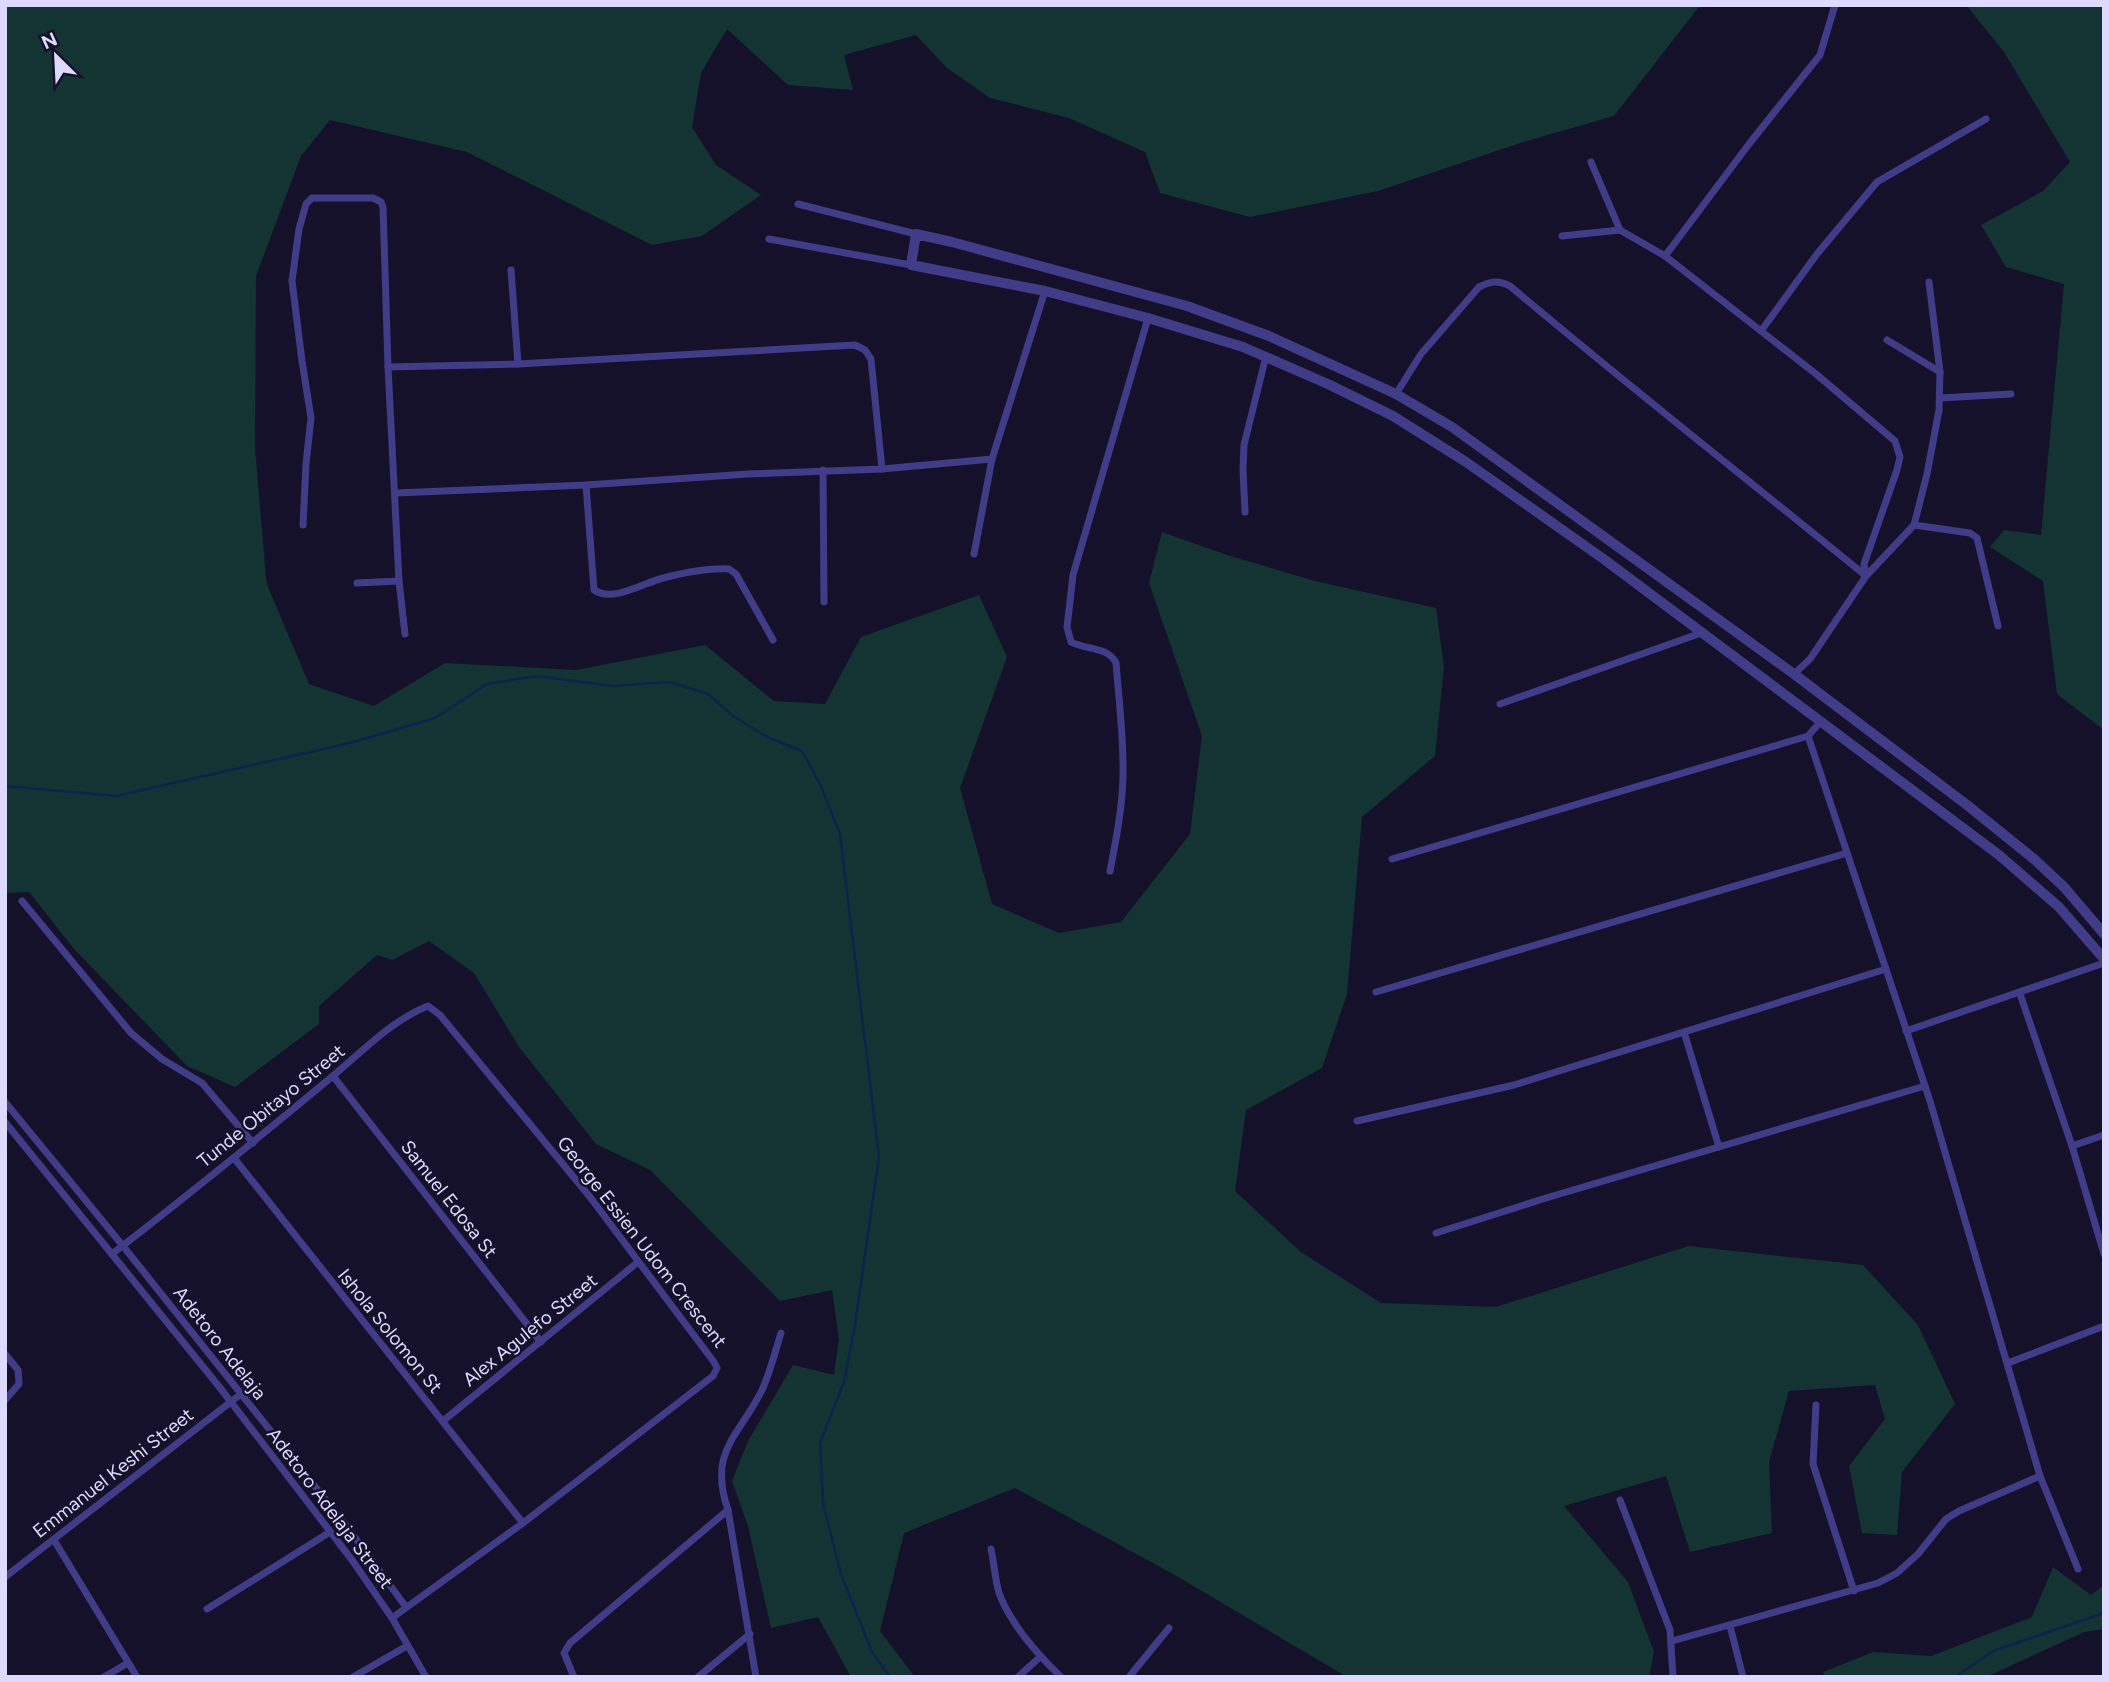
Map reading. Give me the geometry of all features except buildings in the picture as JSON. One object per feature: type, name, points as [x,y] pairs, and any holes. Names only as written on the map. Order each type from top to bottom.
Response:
[{"type":"street","points":[[1665,256],[1820,55],[1835,5]]},
{"type":"street","points":[[1761,331],[1817,254],[1877,182],[1986,119]]},
{"type":"street","points":[[1591,162],[1620,230]]},
{"type":"street","points":[[303,525],[311,418],[292,281],[299,229],[306,204],[312,198],[373,198],[381,202],[399,581],[404,634]]},
{"type":"street","points":[[798,204],[952,242],[1186,306],[1269,336],[1396,394],[1452,427],[1515,471],[1794,674],[1967,805],[2064,887],[2104,934]]},
{"type":"street","points":[[1562,236],[1620,230],[1665,256],[1888,433],[1899,449],[1897,470],[1864,564],[1866,576]]},
{"type":"street","points":[[911,265],[916,234]]},
{"type":"street","points":[[769,239],[1045,291],[1148,317],[1265,356],[1393,416],[1456,455],[1704,632],[1999,855],[2059,907],[2104,961],[2020,994],[1906,1031]]},
{"type":"street","points":[[511,270],[518,364]]},
{"type":"street","points":[[1396,394],[1421,354],[1479,287],[1500,281],[1510,286],[1625,383],[1686,429],[1866,576]]},
{"type":"street","points":[[1794,674],[1810,659],[1866,576],[1914,525],[1927,474],[1940,398],[1940,372],[1929,282]]},
{"type":"street","points":[[974,554],[992,459],[1045,291]]},
{"type":"street","points":[[1110,871],[1123,779],[1116,663],[1113,656],[1106,652],[1071,642],[1067,627],[1073,575],[1148,317]]},
{"type":"street","points":[[1887,340],[1940,372]]},
{"type":"street","points":[[388,367],[518,364],[855,345],[865,350],[871,359],[882,469]]},
{"type":"street","points":[[1245,512],[1242,470],[1244,445],[1265,356]]},
{"type":"street","points":[[1940,398],[2011,394]]},
{"type":"street","points":[[396,493],[882,469],[992,459]]},
{"type":"street","points":[[823,470],[824,603]]},
{"type":"street","points":[[586,485],[594,590],[607,594],[632,589],[661,578],[729,569],[736,574],[773,640]]},
{"type":"street","points":[[1914,525],[1970,533],[1977,538],[1998,626]]},
{"type":"street","points":[[357,583],[399,581]]},
{"type":"street","points":[[1500,704],[1704,632]]},
{"type":"street","points":[[1733,654],[1746,639]]},
{"type":"street","points":[[1392,859],[1808,736],[1821,721]]},
{"type":"street","points":[[1808,736],[1925,1086],[2040,1476],[2078,1569]]},
{"type":"street","points":[[1376,992],[1847,853]]},
{"type":"street","points":[[22,901],[131,1033],[162,1059],[202,1083],[253,1143]]},
{"type":"street","points":[[1357,1121],[1514,1084],[1886,969]]},
{"type":"street","points":[[2020,994],[2072,1146],[2104,1254]]},
{"type":"street","name":"Tunde Obitayo Street","points":[[112,1254],[253,1143],[396,1024],[428,1006],[440,1015],[450,1028]]},
{"type":"street","name":"George Essien Udom Crescent","points":[[392,1618],[523,1523],[713,1376],[717,1368],[590,1197],[450,1028]]},
{"type":"street","points":[[1684,1032],[1719,1147]]},
{"type":"street","name":"Samuel Edosa St","points":[[332,1076],[541,1342]]},
{"type":"street","points":[[1436,1233],[1925,1086]]},
{"type":"street","name":"Adetoro Adelaja","points":[[5,1102],[124,1245],[345,1524],[406,1607]]},
{"type":"street","name":"Adetoro Adelaja Street","points":[[5,1122],[231,1402],[392,1618]]},
{"type":"street","points":[[2072,1146],[2104,1136]]},
{"type":"street","name":"Ishola Solomon St","points":[[234,1158],[523,1523]]},
{"type":"street","name":"Alex Agulefo Street","points":[[443,1421],[638,1262]]},
{"type":"street","points":[[2008,1363],[2104,1326]]},
{"type":"street","points":[[756,1677],[728,1510],[722,1491],[723,1456],[762,1390],[781,1334]]},
{"type":"street","points":[[5,1354],[18,1370],[19,1384],[5,1400]]},
{"type":"street","name":"Emmanuel Keshi Street","points":[[5,1577],[241,1394]]},
{"type":"street","points":[[1816,1405],[1813,1464],[1854,1591]]},
{"type":"street","points":[[1672,1641],[1878,1583],[1897,1573],[1918,1554],[1935,1530],[1959,1511],[2040,1476]]},
{"type":"street","points":[[1620,1500],[1670,1630],[1673,1677]]},
{"type":"street","points":[[574,1677],[564,1653],[570,1643],[728,1510]]},
{"type":"street","points":[[207,1609],[330,1532]]},
{"type":"street","points":[[54,1540],[136,1677]]},
{"type":"street","points":[[991,1549],[999,1593],[1040,1657],[1061,1677]]},
{"type":"street","points":[[392,1618],[426,1677]]},
{"type":"street","points":[[1730,1626],[1743,1677]]},
{"type":"street","points":[[1129,1677],[1168,1628]]},
{"type":"street","points":[[698,1677],[750,1634]]},
{"type":"street","points":[[353,1677],[407,1646]]},
{"type":"street","points":[[1018,1677],[1040,1657]]},
{"type":"street","points":[[104,1677],[128,1663]]},
{"type":"green space","points":[[5,5],[1709,5],[1698,8],[1614,116],[1523,142],[1378,191],[1250,217],[1160,193],[1145,152],[1069,118],[990,98],[947,68],[916,35],[844,55],[853,90],[788,85],[727,29],[701,73],[692,127],[716,165],[761,195],[702,236],[652,245],[467,152],[330,120],[301,156],[256,276],[255,448],[266,578],[309,684],[374,706],[445,663],[576,670],[705,645],[774,701],[825,704],[861,637],[979,595],[1007,657],[960,788],[992,904],[1059,933],[1121,922],[1190,834],[1202,736],[1149,583],[1162,532],[1315,581],[1436,608],[1444,667],[1435,756],[1362,817],[1347,994],[1322,1068],[1246,1110],[1235,1191],[1301,1252],[1381,1303],[1496,1307],[1689,1246],[1863,1265],[1918,1325],[1955,1404],[1902,1472],[1897,1535],[1862,1533],[1849,1466],[1885,1419],[1875,1385],[1789,1391],[1769,1462],[1772,1533],[1690,1552],[1666,1476],[1564,1506],[1628,1582],[1654,1652],[1649,1677],[1347,1677],[1173,1574],[1015,1488],[904,1533],[880,1631],[915,1677],[851,1677],[818,1617],[771,1628],[748,1526],[732,1481],[748,1441],[793,1365],[834,1375],[839,1339],[832,1290],[780,1301],[650,1170],[596,1144],[519,1047],[474,973],[429,941],[392,960],[377,955],[319,1006],[319,1024],[235,1087],[187,1066],[74,949],[29,892],[5,893]]},
{"type":"green space","points":[[1966,5],[2104,5],[2104,730],[2057,694],[2043,581],[1990,547],[2004,530],[2041,535],[2064,284],[2006,267],[1981,225],[2043,191],[2070,162],[2004,52]]},
{"type":"green space","points":[[2053,1567],[2091,1595],[2104,1585],[2104,1629],[2084,1632],[1986,1677],[1825,1677],[1823,1672],[1873,1652],[1931,1656],[2032,1617]]},
{"type":"waterway","points":[[5,786],[116,796],[350,743],[435,718],[487,684],[536,676],[613,686],[670,682],[708,694],[733,716],[767,737],[802,751],[820,784],[840,834],[879,1157],[855,1325],[844,1382],[820,1443],[823,1503],[841,1574],[872,1652],[890,1677]]},
{"type":"waterway","points":[[1955,1677],[1993,1651],[2104,1613]]}]
